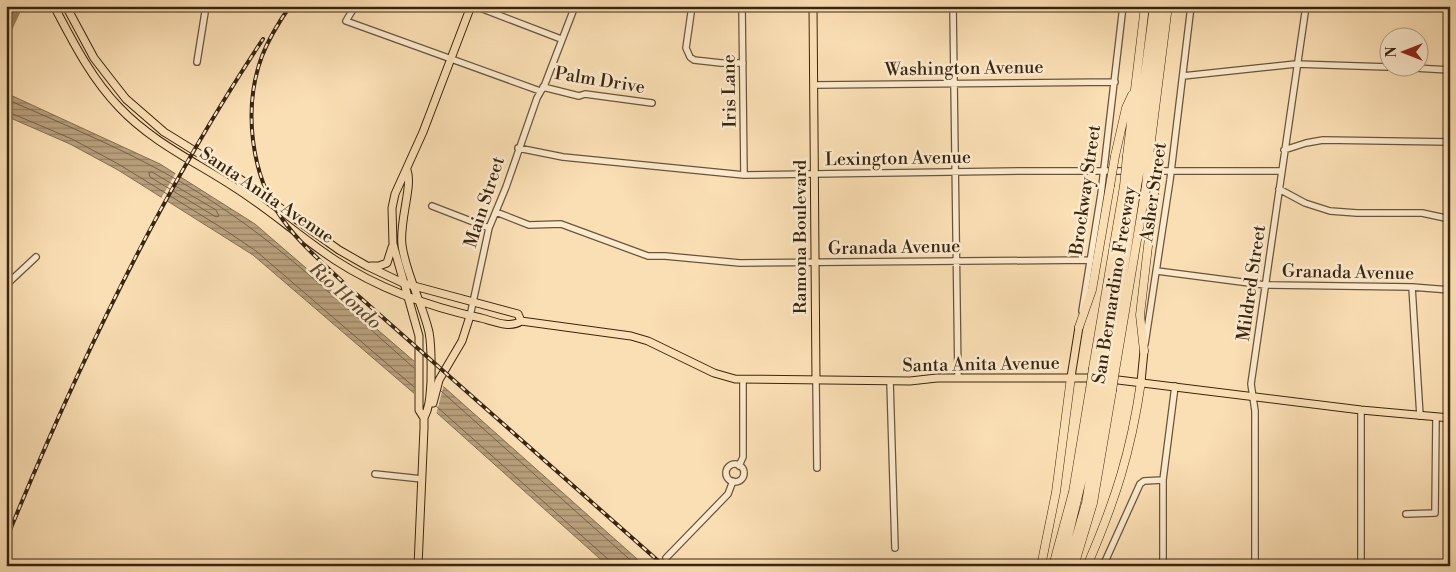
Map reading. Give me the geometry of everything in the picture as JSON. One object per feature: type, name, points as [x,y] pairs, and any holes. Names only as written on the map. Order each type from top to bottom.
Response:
[{"type":"highway","name":"San Bernardino Freeway","points":[[1053,566],[1101,390],[1134,186],[1142,155],[1134,89],[1145,6]]},
{"type":"highway","points":[[1144,351],[1140,315],[1155,186],[1142,155],[1154,6]]},
{"type":"highway","points":[[1142,155],[1161,6]]},
{"type":"highway","name":"San Bernardino Freeway","points":[[1074,566],[1093,503],[1104,369],[1134,186],[1142,155],[1168,6]]},
{"type":"highway","points":[[1079,326],[1092,290],[1115,156],[1126,108],[1134,89]]},
{"type":"highway","points":[[1041,566],[1056,492],[1070,377]]},
{"type":"highway","points":[[1087,566],[1108,517],[1126,463],[1141,382]]},
{"type":"highway","points":[[1061,566],[1101,390]]},
{"type":"highway","points":[[1068,566],[1088,492],[1101,390]]},
{"type":"main road","name":"Santa Anita Avenue","points":[[54,6],[85,63],[119,107],[158,141],[233,186],[321,250],[359,274],[407,296],[470,316],[511,325],[521,321],[631,336],[648,341],[714,373],[743,380],[1070,377],[1141,382],[1361,410],[1450,418]]},
{"type":"main road","name":"Santa Anita Avenue","points":[[66,6],[94,58],[126,99],[164,132],[279,205],[340,250],[367,266],[402,283],[518,314],[521,321]]},
{"type":"main road","points":[[418,566],[424,418],[419,410],[420,346],[402,283],[393,244],[390,220],[395,194],[407,170],[473,6]]},
{"type":"main road","name":"Ramona Boulevard","points":[[812,6],[816,380]]},
{"type":"main road","points":[[407,170],[410,180],[402,216],[401,235],[405,262],[429,333],[431,354],[429,407]]},
{"type":"main road","points":[[367,266],[379,266],[388,263],[393,244]]},
{"type":"main road","points":[[321,250],[334,253],[340,250]]},
{"type":"main road","name":"Main Street","points":[[424,418],[433,403],[439,380],[462,341],[470,316]]},
{"type":"main road","name":"Brockway Street","points":[[1070,377],[1079,326]]},
{"type":"main road","name":"Asher Street","points":[[1141,382],[1144,351]]},
{"type":"street","points":[[197,62],[206,6]]},
{"type":"street","name":"Palm Drive","points":[[355,6],[346,20],[451,59],[542,89],[579,96],[585,94],[652,103]]},
{"type":"street","points":[[473,6],[561,39]]},
{"type":"street","name":"Main Street","points":[[470,316],[489,228],[518,148],[575,6]]},
{"type":"street","points":[[692,6],[687,42],[690,58],[721,63],[744,63]]},
{"type":"street","name":"Iris Lane","points":[[742,6],[744,175]]},
{"type":"street","points":[[953,6],[958,260],[958,378]]},
{"type":"street","name":"Brockway Street","points":[[1079,326],[1115,82],[1123,6]]},
{"type":"street","name":"Asher Street","points":[[1144,351],[1171,171],[1191,6]]},
{"type":"street","name":"Mildred Street","points":[[1255,566],[1253,397],[1251,384],[1296,64],[1306,6]]},
{"type":"street","points":[[1183,76],[1296,64],[1378,67]]},
{"type":"street","points":[[1428,69],[1450,70]]},
{"type":"street","name":"Washington Avenue","points":[[814,85],[955,82],[1115,82]]},
{"type":"street","points":[[1284,150],[1306,142],[1324,140],[1450,142]]},
{"type":"street","name":"Lexington Avenue","points":[[518,148],[563,157],[744,175],[1282,171]]},
{"type":"street","points":[[1279,189],[1305,203],[1330,210],[1357,213],[1422,213],[1450,219]]},
{"type":"street","points":[[432,206],[489,228]]},
{"type":"street","name":"Granada Avenue","points":[[496,212],[529,225],[561,224],[648,256],[740,263],[1090,260]]},
{"type":"street","points":[[6,285],[36,257]]},
{"type":"street","name":"Granada Avenue","points":[[1157,271],[1265,285],[1412,287],[1450,290]]},
{"type":"street","points":[[1412,287],[1420,416]]},
{"type":"street","points":[[739,466],[742,457],[743,380]]},
{"type":"street","name":"Ramona Boulevard","points":[[816,380],[817,468]]},
{"type":"street","points":[[890,380],[895,548]]},
{"type":"street","points":[[1164,566],[1164,480],[1175,386]]},
{"type":"street","points":[[1361,410],[1361,566]]},
{"type":"street","points":[[1406,514],[1435,513],[1436,418]]},
{"type":"street","points":[[731,465],[739,466],[743,470],[742,478],[733,481],[727,476],[727,468],[731,465]]},
{"type":"street","points":[[375,474],[422,479]]},
{"type":"street","points":[[1102,566],[1140,484],[1144,480],[1164,480]]},
{"type":"street","points":[[666,558],[728,494],[733,481]]},
{"type":"water","points":[[6,93],[160,164],[255,224],[444,387],[645,566],[608,566],[437,413],[253,255],[118,170],[70,144],[6,116]]},
{"type":"pier","points":[[177,171],[183,174],[166,203],[160,200]]},
{"type":"pier","points":[[414,358],[444,384],[436,415],[414,397]]},
{"type":"taxiway","points":[[6,25],[15,6]]},
{"type":"railway","points":[[290,6],[274,30],[262,56],[256,76],[252,118],[253,140],[263,183],[283,220],[305,246],[346,285],[664,566]]},
{"type":"railway","points":[[6,540],[61,410],[122,283],[189,159],[263,39]]},
{"type":"water label","name":"Rio Hondo","points":[[346,295]]}]
